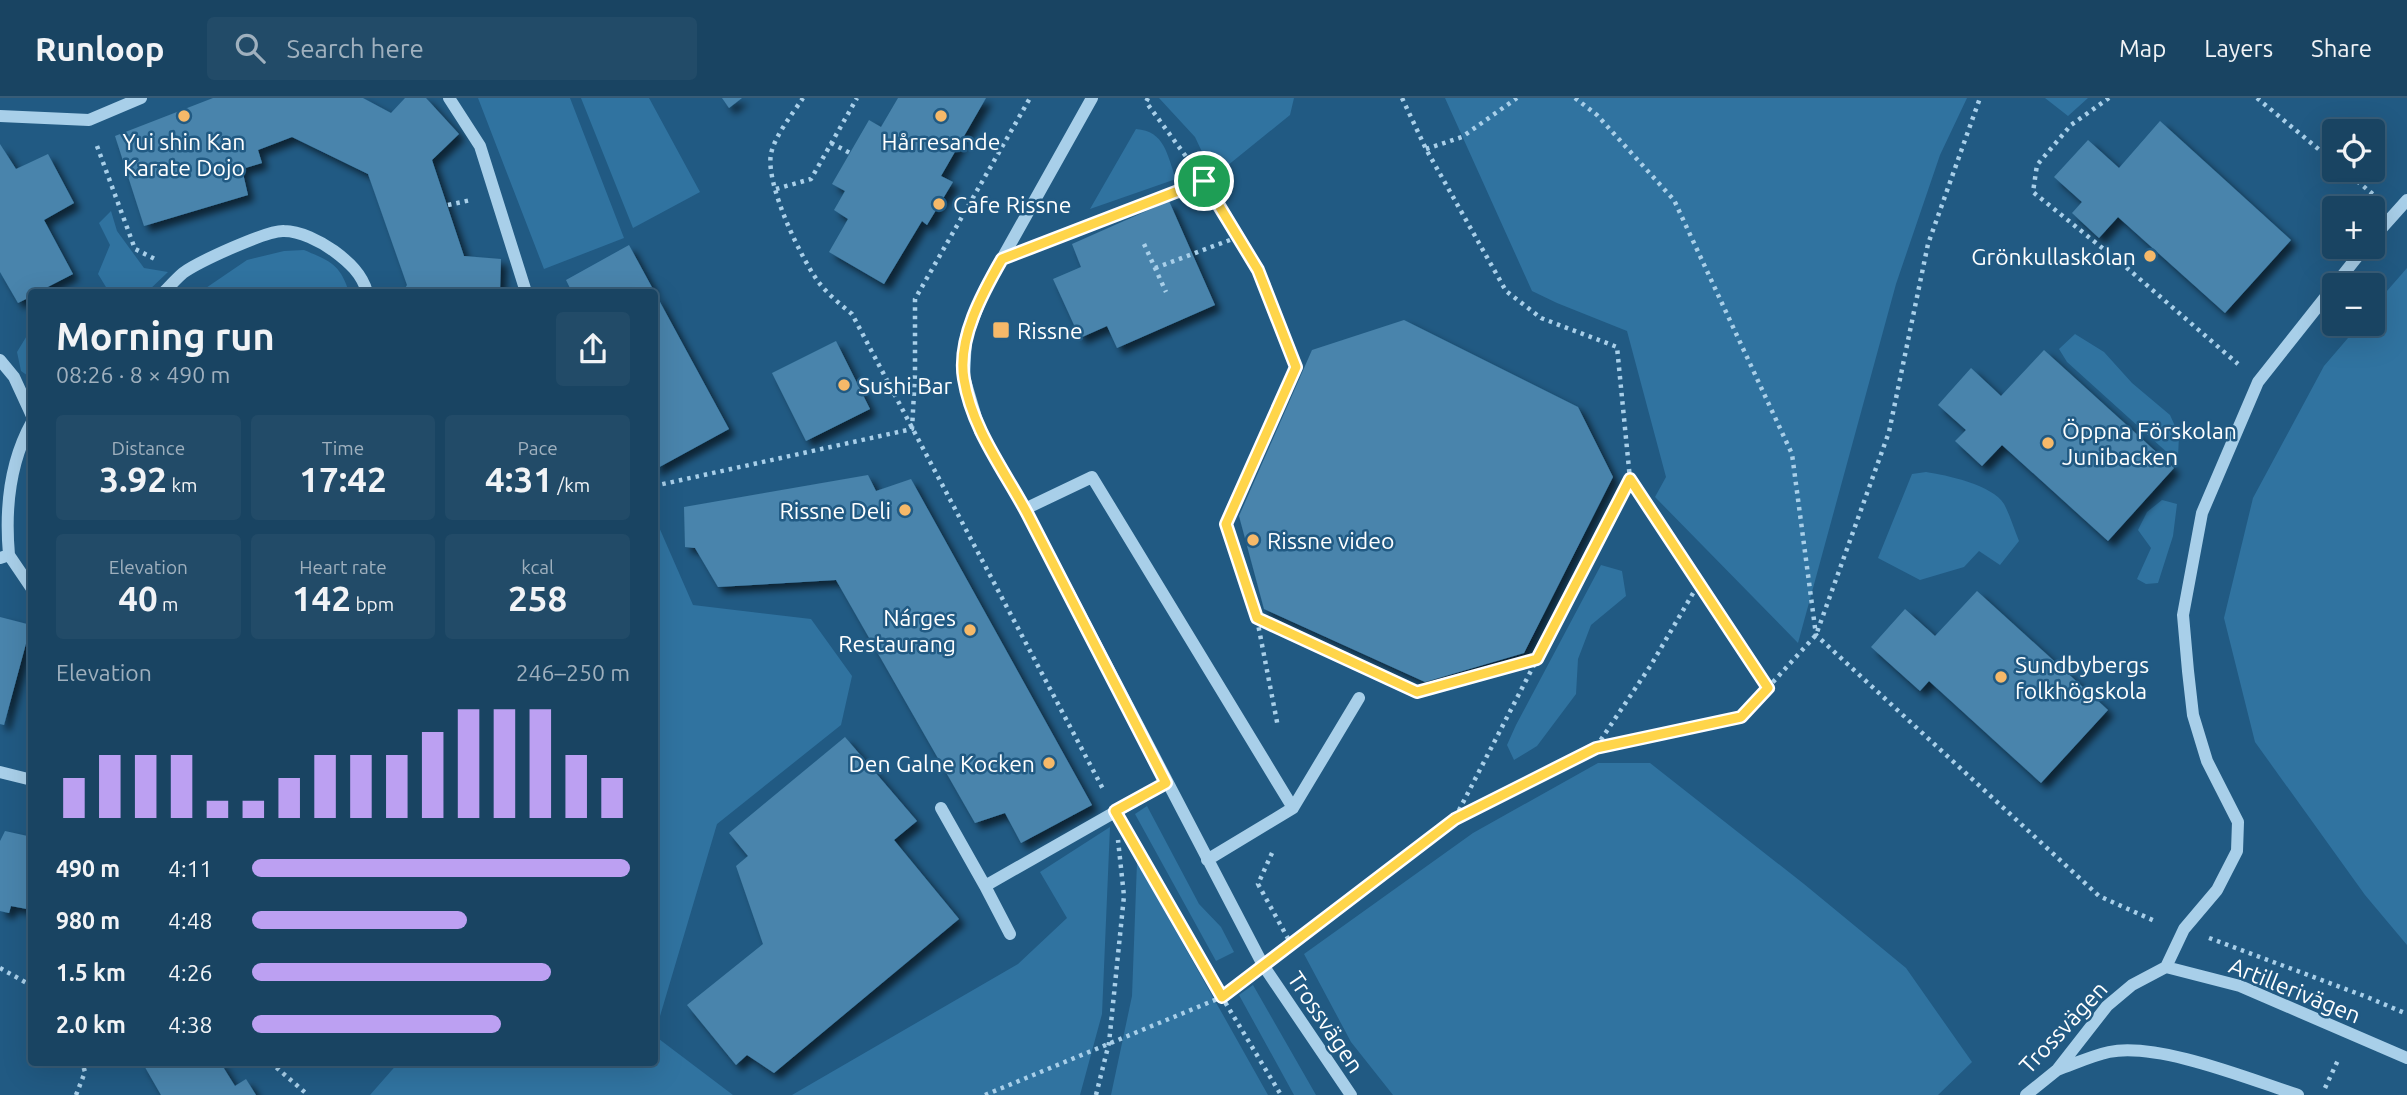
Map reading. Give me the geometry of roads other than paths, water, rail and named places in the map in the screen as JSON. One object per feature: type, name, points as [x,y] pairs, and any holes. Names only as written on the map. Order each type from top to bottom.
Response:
[{"type":"street","points":[[0,116],[89,120],[141,98]]},
{"type":"street","points":[[449,98],[480,146],[525,289]]},
{"type":"street","name":"Trossvägen","points":[[1092,98],[985,289],[966,337],[964,377],[980,431],[1025,509],[1263,965],[1351,1095]]},
{"type":"street","points":[[2385,225],[2407,200]]},
{"type":"street","points":[[167,289],[185,272],[261,236],[282,230],[305,236],[350,262],[365,289]]},
{"type":"street","points":[[2166,967],[2184,929],[2217,890],[2237,851],[2238,822],[2207,761],[2193,715],[2183,615],[2202,513],[2258,382],[2355,259]]},
{"type":"street","points":[[0,359],[14,377],[28,407]]},
{"type":"street","points":[[28,429],[20,444],[9,494],[4,557],[28,584]]},
{"type":"street","points":[[1025,509],[1092,478],[1293,808]]},
{"type":"street","points":[[1208,860],[1293,808],[1359,698]]},
{"type":"street","points":[[0,772],[28,779]]},
{"type":"street","points":[[985,886],[1166,783]]},
{"type":"street","points":[[941,808],[1010,934]]},
{"type":"street","name":"Trossvägen","points":[[2026,1095],[2057,1070],[2107,1006],[2132,985],[2166,967]]},
{"type":"street","name":"Artillerivägen","points":[[2166,967],[2240,986],[2407,1058]]},
{"type":"street","points":[[2057,1070],[2108,1052],[2144,1050],[2298,1095]]},
{"type":"place","name":"Yui shin Kan Karate Dojo","points":[[184,116]]},
{"type":"place","name":"Hårresande","points":[[941,116]]},
{"type":"place","name":"Cafe Rissne","points":[[939,204]]},
{"type":"place","name":"Grönkullaskolan","points":[[2150,256]]},
{"type":"place","name":"Rissne","points":[[1001,330]]},
{"type":"place","name":"Sushi Bar","points":[[844,385]]},
{"type":"place","name":"Öppna Förskolan Junibacken","points":[[2048,443]]},
{"type":"place","name":"Rissne Deli","points":[[905,510]]},
{"type":"place","name":"Rissne video","points":[[1253,540]]},
{"type":"place","name":"Nárges Restaurang","points":[[970,630]]},
{"type":"place","name":"Sundbybergs folkhögskola","points":[[2001,677]]},
{"type":"place","name":"Den Galne Kocken","points":[[1049,763]]}]
